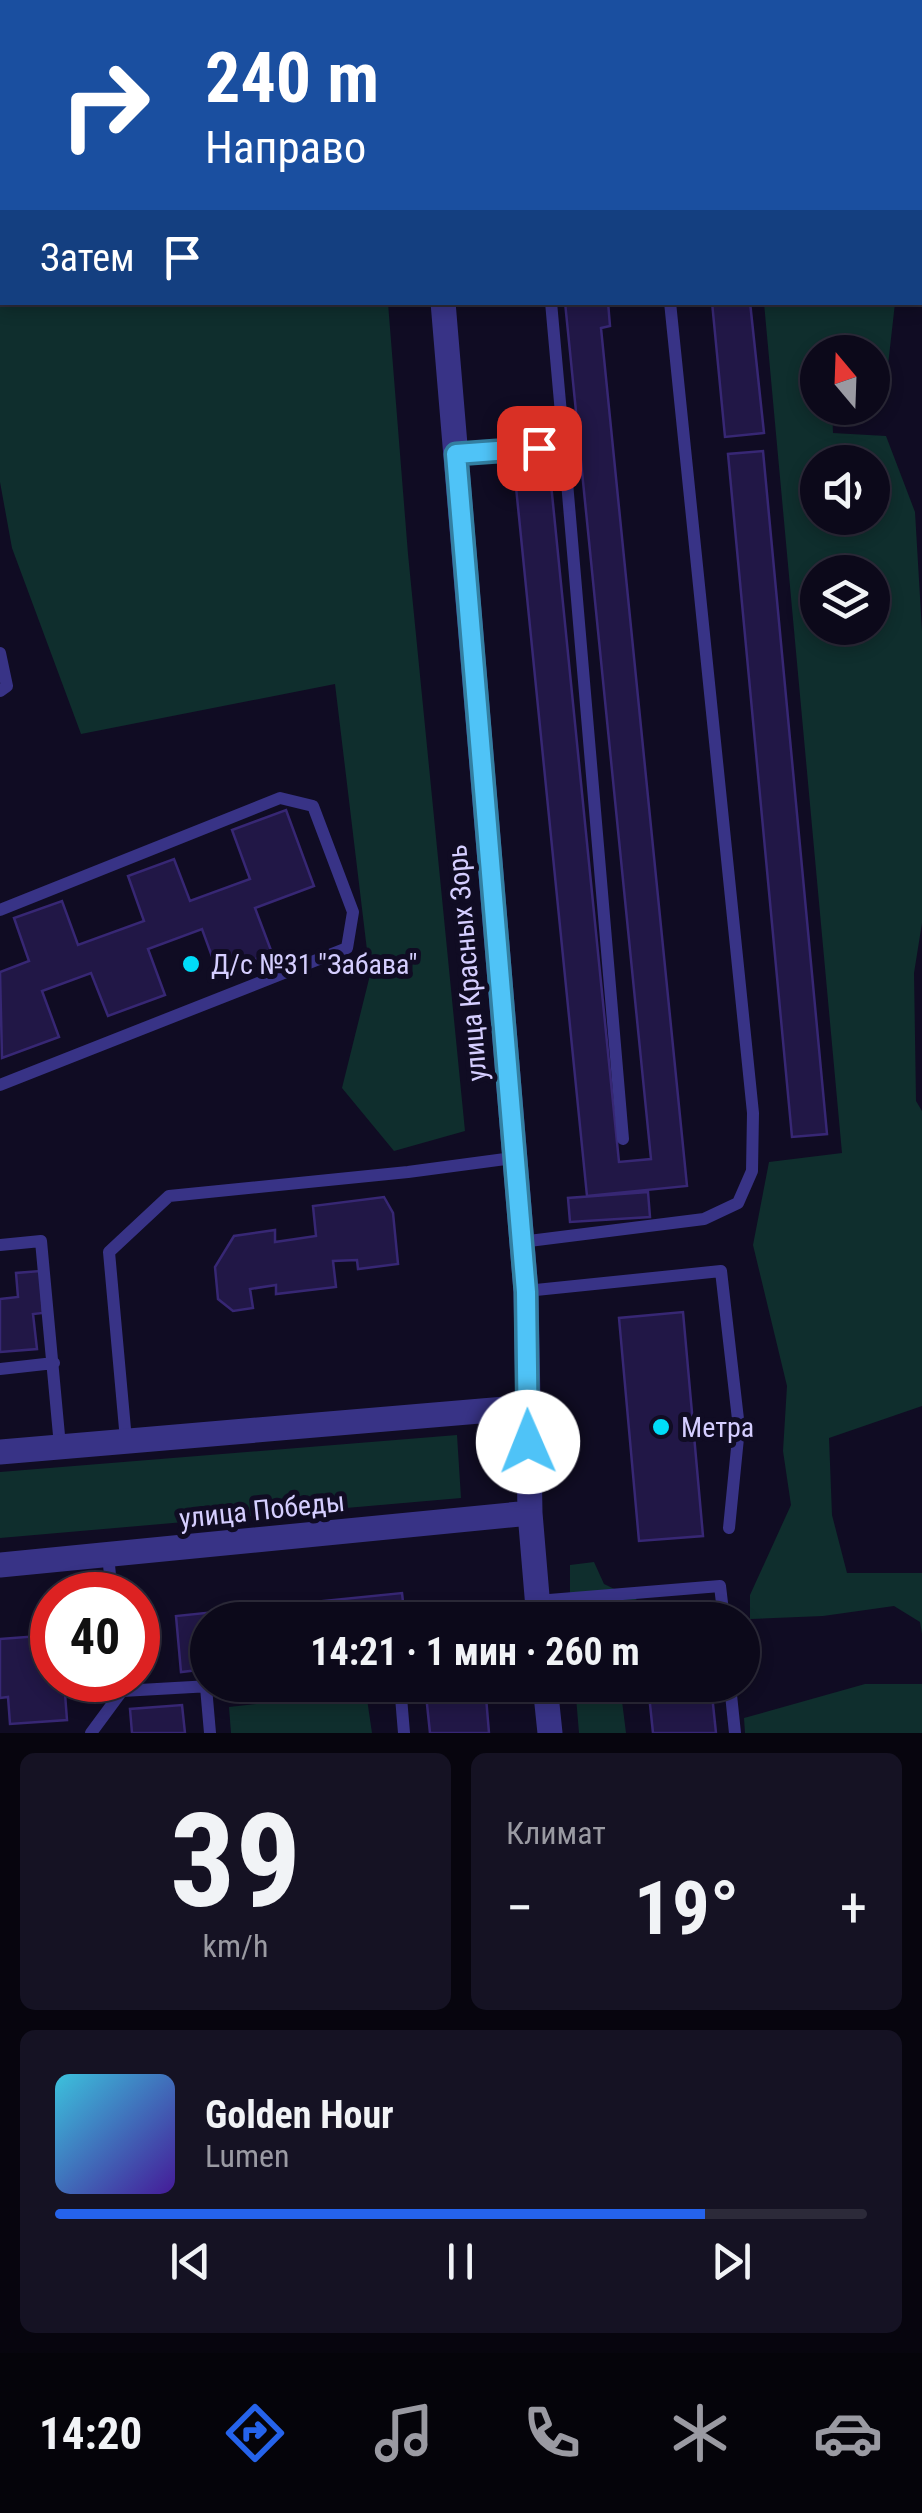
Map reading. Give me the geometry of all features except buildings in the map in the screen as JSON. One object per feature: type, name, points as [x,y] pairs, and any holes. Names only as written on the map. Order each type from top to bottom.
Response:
[{"type":"street","name":"улица Красных Зорь","points":[[443,305],[526,1292],[530,1513],[537,1602]]},
{"type":"street","points":[[0,1452],[527,1407]]},
{"type":"street","name":"улица Победы","points":[[0,1565],[530,1513]]},
{"type":"street","points":[[547,1702],[550,1733]]},
{"type":"lane","points":[[551,305],[623,1139]]},
{"type":"lane","points":[[521,1242],[704,1219],[738,1203],[752,1171],[754,1113],[670,305]]},
{"type":"lane","points":[[456,454],[564,447]]},
{"type":"lane","points":[[0,653],[8,686],[0,691]]},
{"type":"lane","points":[[0,910],[280,798],[313,806],[353,912],[347,948],[0,1085]]},
{"type":"lane","points":[[126,1440],[109,1252],[169,1196],[513,1158]]},
{"type":"lane","points":[[0,1245],[41,1241],[60,1446]]},
{"type":"lane","points":[[526,1292],[721,1271],[739,1428],[729,1528]]},
{"type":"lane","points":[[0,1369],[54,1363]]},
{"type":"lane","points":[[108,1555],[110,1572]]},
{"type":"lane","points":[[599,1602],[720,1586],[722,1602]]},
{"type":"lane","points":[[160,1686],[190,1687]]},
{"type":"lane","points":[[91,1733],[111,1702]]},
{"type":"lane","points":[[207,1702],[210,1733]]},
{"type":"lane","points":[[401,1702],[404,1733]]},
{"type":"lane","points":[[731,1702],[734,1733]]},
{"type":"green space","points":[[0,305],[388,305],[408,554],[465,1131],[394,1151],[342,1088],[370,975],[335,684],[81,734],[12,548],[0,482]]},
{"type":"green space","points":[[764,305],[895,305],[890,347],[890,335],[800,335],[800,425],[833,425],[833,433],[886,436],[889,445],[800,445],[800,535],[890,535],[890,446],[915,512],[922,631],[922,923],[914,973],[916,1101],[922,1111],[922,1406],[829,1438],[832,1515],[847,1573],[922,1573],[922,1634],[920,1622],[894,1606],[823,1616],[760,1619],[760,1602],[750,1602],[791,1505],[783,1451],[787,1386],[753,1245],[769,1162],[842,1153]]},
{"type":"green space","points":[[457,1435],[461,1498],[0,1538],[0,1472]]},
{"type":"green space","points":[[594,1562],[604,1584],[641,1602],[570,1602],[570,1565]]},
{"type":"green space","points":[[865,1684],[922,1684],[922,1733],[745,1733],[744,1718]]},
{"type":"green space","points":[[275,1702],[367,1702],[372,1733],[231,1733],[229,1707]]},
{"type":"green space","points":[[576,1702],[622,1702],[626,1733],[579,1733]]},
{"type":"place","name":"Д/с №31 \"Забава\"","points":[[191,964]]},
{"type":"place","name":"Метра","points":[[661,1427]]},
{"type":"route","points":[[528,1442],[526,1292],[456,454],[539,448]]}]
